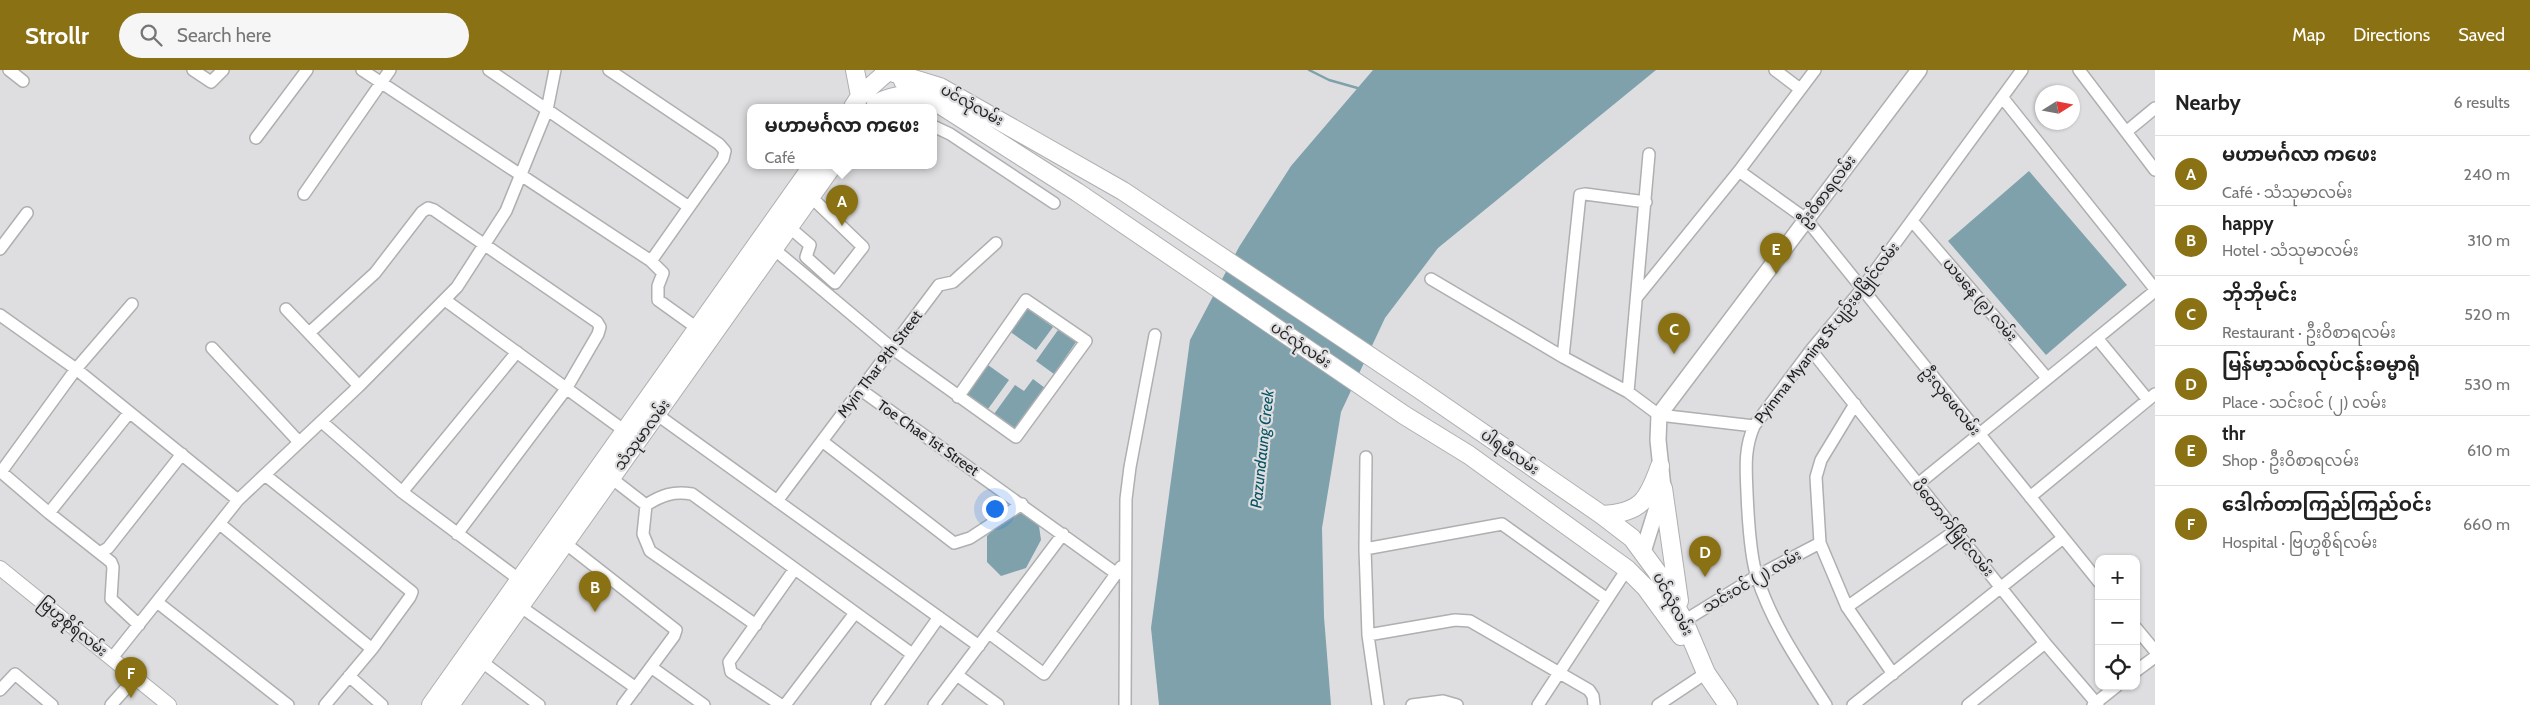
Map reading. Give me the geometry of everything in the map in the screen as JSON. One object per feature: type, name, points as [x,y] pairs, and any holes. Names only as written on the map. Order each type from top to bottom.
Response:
[{"type":"main road","points":[[855,70],[866,104]]},
{"type":"main road","points":[[866,104],[887,70]]},
{"type":"main road","name":"ပင်လုံလမ်း","points":[[887,70],[1123,191],[1190,234],[1419,389]]},
{"type":"main road","points":[[866,104],[900,95],[937,94],[929,70]]},
{"type":"main road","name":"ဦးဝိစာရလမ်း","points":[[1659,415],[1919,70]]},
{"type":"main road","name":"ပင်လုံလမ်း","points":[[937,94],[966,120],[1077,192],[1404,415]]},
{"type":"main road","name":"သံသုမာလမ်း","points":[[431,705],[475,657],[650,410],[728,315],[811,169]]},
{"type":"main road","name":"သံသုမာလမ်း","points":[[650,410],[697,328],[712,306],[768,244],[789,227],[830,169]]},
{"type":"main road","points":[[712,306],[728,315]]},
{"type":"main road","name":"ပါရမီလမ်း","points":[[1419,389],[1602,515]]},
{"type":"main road","name":"ပါရမီလမ်း","points":[[1404,415],[1469,455]]},
{"type":"main road","points":[[1659,415],[1660,466],[1676,593],[1684,621]]},
{"type":"main road","points":[[1469,455],[1524,484],[1625,556],[1633,557],[1643,552]]},
{"type":"main road","name":"ပင်လုံလမ်း","points":[[1469,455],[1627,569],[1662,608]]},
{"type":"main road","points":[[1602,515],[1616,514],[1641,504],[1652,488],[1660,466]]},
{"type":"main road","name":"သံသုမာလမ်း","points":[[526,584],[565,543],[605,474]]},
{"type":"main road","points":[[1663,488],[1643,552],[1642,563],[1645,574],[1662,608],[1706,673]]},
{"type":"main road","name":"ပင်လုံလမ်း","points":[[1602,515],[1632,538],[1657,572],[1684,621],[1706,673],[1728,705]]},
{"type":"main road","name":"သံသုမာလမ်း","points":[[450,705],[475,657]]},
{"type":"street","points":[[9,70],[23,81]]},
{"type":"street","points":[[193,70],[210,82],[223,70]]},
{"type":"street","points":[[256,138],[307,70]]},
{"type":"street","points":[[362,70],[652,261],[663,273],[658,286],[658,300],[697,328]]},
{"type":"street","points":[[304,194],[390,70]]},
{"type":"street","points":[[489,70],[689,207]]},
{"type":"street","points":[[112,658],[238,500],[322,422],[457,287],[506,211],[547,110],[555,70]]},
{"type":"street","points":[[609,70],[719,144],[725,151],[723,159],[652,261]]},
{"type":"street","points":[[1775,70],[1800,89]]},
{"type":"street","points":[[1637,297],[1739,171],[1814,70]]},
{"type":"street","name":"Pyinma Myaning St ပျဉ်းမမြိုင်လမ်း","points":[[1826,705],[1781,635],[1757,576],[1748,512],[1745,452],[1754,426],[1810,350],[1861,290],[2022,70]]},
{"type":"street","points":[[2079,70],[2155,170]]},
{"type":"street","points":[[1918,484],[2155,290],[2002,97]]},
{"type":"street","points":[[2126,132],[2155,108]]},
{"type":"street","points":[[950,134],[966,120]]},
{"type":"street","points":[[937,128],[950,134],[1054,203]]},
{"type":"street","points":[[1628,392],[1649,154]]},
{"type":"street","name":"ဦးလှဖေလမ်း","points":[[1739,171],[1806,219],[1861,290],[2095,577]]},
{"type":"street","points":[[1563,357],[1580,195],[1585,194],[1646,202]]},
{"type":"street","points":[[789,227],[810,245],[806,257],[836,283],[863,247],[811,196]]},
{"type":"street","points":[[309,333],[375,274],[422,212],[428,208],[434,210],[597,322],[600,327],[566,388],[457,534]]},
{"type":"street","points":[[0,250],[27,214]]},
{"type":"street","name":"ယမနေ (၉) လမ်း","points":[[1912,222],[2047,378]]},
{"type":"street","name":"Myin Thar 9th Street","points":[[777,501],[893,349],[939,285],[952,282],[996,243]]},
{"type":"street","points":[[768,244],[893,349],[958,397],[1016,437],[1086,341],[1026,300],[958,397]]},
{"type":"street","points":[[1430,279],[1563,357],[1628,392],[1659,415],[1754,426]]},
{"type":"street","points":[[444,300],[632,436]]},
{"type":"street","points":[[132,304],[76,369],[1,471],[49,513],[101,552],[113,567],[111,599],[139,625]]},
{"type":"street","points":[[286,309],[359,386]]},
{"type":"street","points":[[0,314],[76,369],[238,500]]},
{"type":"street","points":[[1125,705],[1126,499],[1130,467],[1155,335]]},
{"type":"street","points":[[2030,497],[2151,397],[2097,338]]},
{"type":"street","points":[[212,348],[299,442]]},
{"type":"street","name":"ပိတောက်မြိုင်လမ်း","points":[[1810,350],[2096,704]]},
{"type":"street","points":[[402,492],[517,352]]},
{"type":"street","name":"Toe Chae 1st Street","points":[[861,390],[1117,574]]},
{"type":"street","points":[[1854,404],[1821,460],[1816,477],[1820,543],[1847,607],[1893,674]]},
{"type":"street","points":[[650,410],[979,646]]},
{"type":"street","points":[[49,513],[129,413]]},
{"type":"street","points":[[322,422],[402,492],[526,584]]},
{"type":"street","points":[[822,441],[954,542],[970,538],[1022,504]]},
{"type":"street","points":[[101,552],[108,548],[182,454]]},
{"type":"street","points":[[1366,458],[1365,550],[1368,635],[1378,705]]},
{"type":"street","points":[[605,474],[646,505]]},
{"type":"street","points":[[266,475],[412,592],[372,649],[325,705]]},
{"type":"street","points":[[646,505],[659,497],[675,492],[692,494],[912,654]]},
{"type":"street","points":[[646,505],[643,534],[650,551],[756,625]]},
{"type":"street","points":[[220,524],[372,649]]},
{"type":"street","points":[[1365,550],[1502,524],[1608,599]]},
{"type":"street","points":[[1847,607],[1955,531]]},
{"type":"street","points":[[934,705],[1063,534]]},
{"type":"street","points":[[1853,705],[2063,538]]},
{"type":"street","points":[[565,543],[676,630],[674,636],[623,705]]},
{"type":"street","name":"သင်းဝင် (၂) လမ်း","points":[[1684,621],[1757,576],[1820,543]]},
{"type":"street","points":[[989,633],[1044,674],[1127,560]]},
{"type":"street","name":"ဗြဟ္မစိုရ်လမ်း","points":[[0,568],[169,705]]},
{"type":"street","points":[[1538,705],[1627,569]]},
{"type":"street","points":[[781,705],[728,668],[729,662],[794,570]]},
{"type":"street","points":[[158,602],[288,705]]},
{"type":"street","points":[[514,602],[636,688]]},
{"type":"street","points":[[785,705],[855,613]]},
{"type":"street","points":[[877,705],[939,617]]},
{"type":"street","points":[[1368,635],[1455,620],[1470,621],[1588,690],[1593,696],[1594,705]]},
{"type":"street","points":[[2140,633],[2155,651]]},
{"type":"street","points":[[1968,705],[2045,643]]},
{"type":"street","points":[[475,657],[525,701],[539,705]]},
{"type":"street","points":[[2140,668],[2155,657]]},
{"type":"street","points":[[651,667],[704,705]]},
{"type":"street","points":[[1658,705],[1706,673]]},
{"type":"street","points":[[0,690],[15,674],[20,676],[52,705]]},
{"type":"street","points":[[957,675],[997,705]]},
{"type":"street","points":[[349,676],[382,705]]},
{"type":"street","points":[[111,705],[136,677]]},
{"type":"street","points":[[2096,704],[2112,690]]},
{"type":"street","points":[[1412,705],[1443,701],[1457,705]]},
{"type":"water","name":"Pazundaung Creek","points":[[1373,70],[1656,70],[1438,248],[1385,318],[1341,412],[1322,528],[1324,617],[1331,705],[1159,705],[1151,628],[1190,340],[1239,247],[1291,166]]},
{"type":"water","points":[[2029,171],[2127,285],[2046,355],[1948,241]]},
{"type":"water","points":[[1025,307],[1053,327],[1036,350],[1009,331]]},
{"type":"water","points":[[1058,330],[1076,342],[1054,374],[1036,361]]},
{"type":"water","points":[[988,365],[1009,380],[988,409],[967,394]]},
{"type":"water","points":[[1033,379],[1045,388],[1015,429],[994,414],[1015,385],[1024,391]]},
{"type":"water","points":[[1028,512],[1038,519],[1041,540],[1026,568],[1001,576],[987,562],[987,536],[1007,516]]},
{"type":"waterway","points":[[1309,70],[1329,80],[1361,89]]},
{"type":"place","name":"မဟာမင်္ဂလာ ကဖေး","points":[[842,226]]},
{"type":"place","name":"thr","points":[[1776,274]]},
{"type":"place","name":"ဘိုဘိုမင်း","points":[[1674,354]]},
{"type":"place","name":"မြန်မာ့သစ်လုပ်ငန်းဓမ္မာရုံ","points":[[1705,577]]},
{"type":"place","name":"happy","points":[[595,612]]},
{"type":"place","name":"ဒေါက်တာကြည်ကြည်ဝင်း","points":[[131,698]]}]
